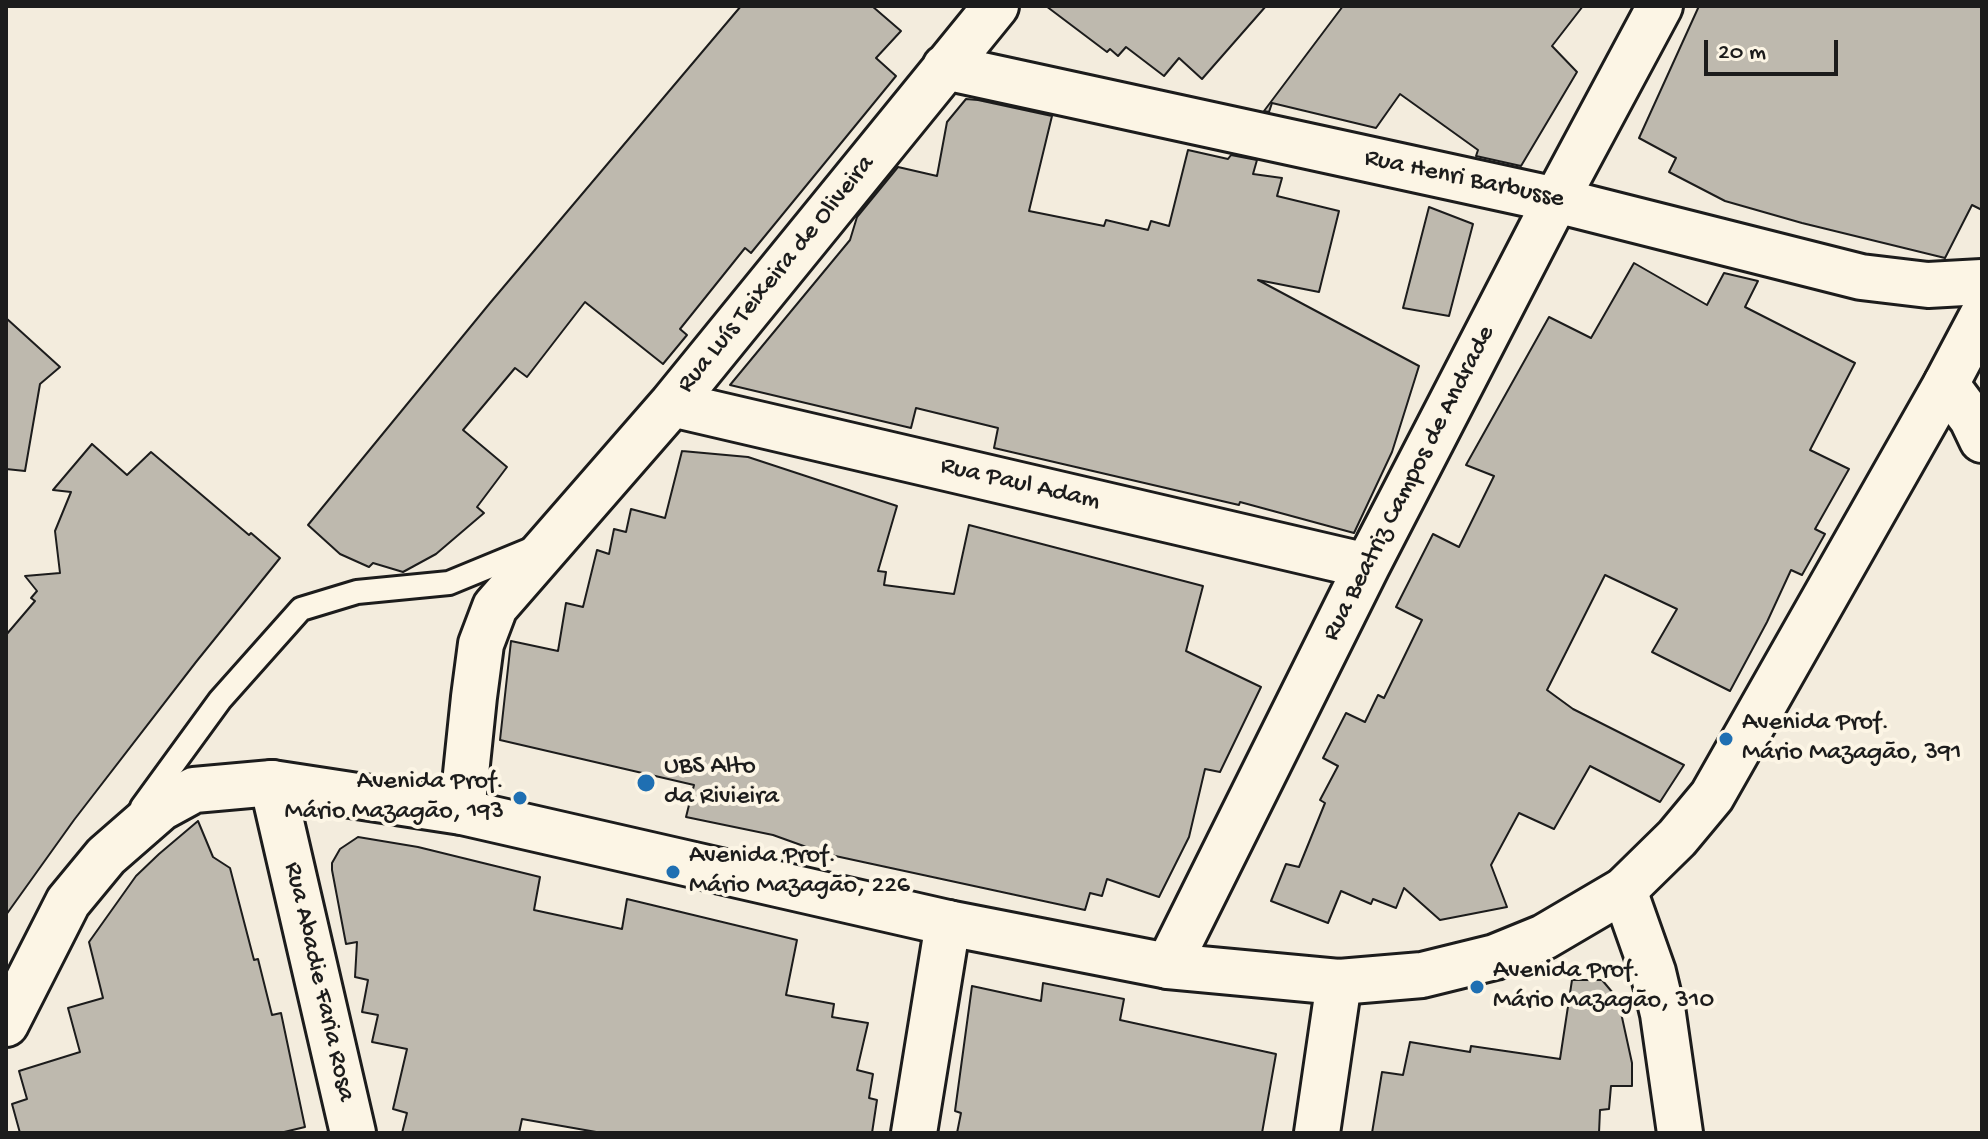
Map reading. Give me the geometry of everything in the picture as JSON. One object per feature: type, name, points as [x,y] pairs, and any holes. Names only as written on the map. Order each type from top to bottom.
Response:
[{"type":"street","name":"Rua Luís Teixeira de Oliveira","points":[[462,812],[481,644],[495,607],[672,404],[996,6]]},
{"type":"street","name":"Rua Beatriz Campos de Andrade","points":[[1168,966],[1367,566],[1660,6]]},
{"type":"street","name":"Rua Henri Barbusse","points":[[945,67],[1556,200],[1861,277],[1928,285],[1982,282]]},
{"type":"street","points":[[6,1024],[68,902],[106,856],[161,808],[194,790],[272,783],[462,812],[948,923],[1168,966],[1339,982],[1422,975],[1495,957],[1544,937],[1624,890],[1677,838],[1712,796],[1982,316]]},
{"type":"street","points":[[1946,384],[1972,419],[1982,440]]},
{"type":"street","name":"Rua Paul Adam","points":[[672,404],[1367,566]]},
{"type":"street","name":"Rua Abadie Faria Rosa","points":[[272,783],[353,1133]]},
{"type":"street","points":[[1624,890],[1653,972],[1663,1014],[1680,1133]]},
{"type":"street","points":[[914,1133],[948,923]]},
{"type":"street","points":[[1317,1133],[1339,982]]},
{"type":"lane","name":"Rua Luís Teixeira de Oliveira","points":[[106,856],[220,700],[301,609],[357,592],[449,583],[554,540]]},
{"type":"building","points":[[741,6],[872,6],[901,31],[876,58],[896,76],[751,253],[745,248],[680,329],[687,335],[663,364],[585,302],[527,377],[515,368],[463,430],[507,467],[477,507],[484,513],[436,554],[403,572],[373,563],[369,567],[340,554],[308,525],[490,303]]},
{"type":"building","points":[[1046,6],[1266,6],[1202,79],[1179,58],[1164,76],[1126,47],[1118,56],[1110,49],[1107,52]]},
{"type":"building","points":[[1343,6],[1583,6],[1552,46],[1577,72],[1521,166],[1476,156],[1478,150],[1400,94],[1376,128],[1272,103],[1269,112],[1264,111]]},
{"type":"building","points":[[1699,6],[1982,6],[1982,210],[1972,205],[1945,258],[1725,201],[1669,172],[1676,158],[1639,138]]},
{"type":"building","points":[[966,99],[1052,116],[1029,211],[1104,226],[1106,220],[1148,230],[1151,221],[1169,226],[1188,150],[1228,159],[1231,155],[1257,160],[1253,174],[1282,178],[1277,196],[1339,211],[1319,292],[1258,280],[1419,366],[1392,452],[1354,533],[1240,502],[1239,505],[994,448],[998,428],[916,408],[911,428],[730,385],[850,240],[857,217],[898,167],[937,176],[947,122]]},
{"type":"building","points":[[1429,207],[1473,224],[1449,316],[1403,308]]},
{"type":"building","points":[[1634,263],[1707,305],[1724,273],[1758,281],[1745,307],[1855,363],[1810,450],[1849,469],[1815,529],[1825,534],[1802,575],[1791,570],[1730,691],[1652,652],[1677,609],[1605,575],[1547,690],[1573,709],[1684,765],[1660,802],[1590,766],[1554,829],[1519,813],[1491,865],[1507,907],[1440,920],[1404,888],[1396,908],[1373,899],[1371,904],[1341,891],[1328,923],[1271,901],[1286,864],[1299,867],[1325,803],[1320,800],[1338,766],[1323,758],[1346,713],[1365,722],[1378,695],[1384,698],[1422,620],[1396,607],[1433,534],[1459,547],[1494,476],[1466,465],[1549,317],[1591,338]]},
{"type":"building","points":[[6,318],[60,367],[40,384],[25,471],[6,469]]},
{"type":"building","points":[[92,444],[127,475],[151,452],[280,558],[74,820],[6,915],[6,635],[35,601],[31,598],[37,591],[25,576],[60,573],[55,531],[71,492],[53,490]]},
{"type":"building","points":[[682,451],[748,457],[897,506],[878,571],[886,572],[884,585],[954,594],[969,525],[1203,586],[1186,651],[1261,687],[1220,772],[1205,769],[1189,837],[1159,897],[1107,879],[1102,896],[1090,893],[1085,910],[826,854],[773,835],[686,817],[694,785],[500,740],[511,641],[558,651],[566,603],[583,607],[597,550],[609,554],[614,529],[626,532],[631,509],[665,518]]},
{"type":"building","points":[[198,821],[213,857],[230,868],[272,1015],[281,1013],[305,1127],[280,1133],[20,1133],[12,1104],[27,1099],[19,1071],[80,1052],[68,1008],[103,998],[89,942],[136,876]]},
{"type":"building","points":[[358,837],[418,847],[540,877],[534,910],[622,929],[627,899],[797,940],[786,995],[834,1004],[832,1017],[868,1023],[857,1070],[873,1074],[869,1098],[877,1100],[872,1133],[602,1133],[522,1119],[519,1133],[402,1133],[407,1113],[393,1109],[407,1049],[372,1042],[378,1015],[362,1012],[368,980],[355,977],[357,942],[346,944],[332,870],[332,863],[340,849]]},
{"type":"building","points":[[1572,980],[1602,980],[1618,999],[1632,1063],[1632,1086],[1611,1086],[1609,1109],[1600,1110],[1599,1133],[1372,1133],[1382,1072],[1403,1075],[1410,1042],[1470,1052],[1471,1046],[1560,1059]]},
{"type":"building","points":[[1043,983],[1124,999],[1120,1020],[1276,1054],[1262,1133],[957,1133],[961,1113],[955,1111],[972,986],[1041,1001]]},
{"type":"place","name":"Avenida Prof. Mário Mazagão, 391","points":[[1726,739]]},
{"type":"place","name":"UBS Alto da Rivieira","points":[[646,783]]},
{"type":"place","name":"Avenida Prof. Mário Mazagão, 193","points":[[520,798]]},
{"type":"place","name":"Avenida Prof. Mário Mazagão, 226","points":[[673,872]]},
{"type":"place","name":"Avenida Prof. Mário Mazagão, 310","points":[[1477,987]]}]
